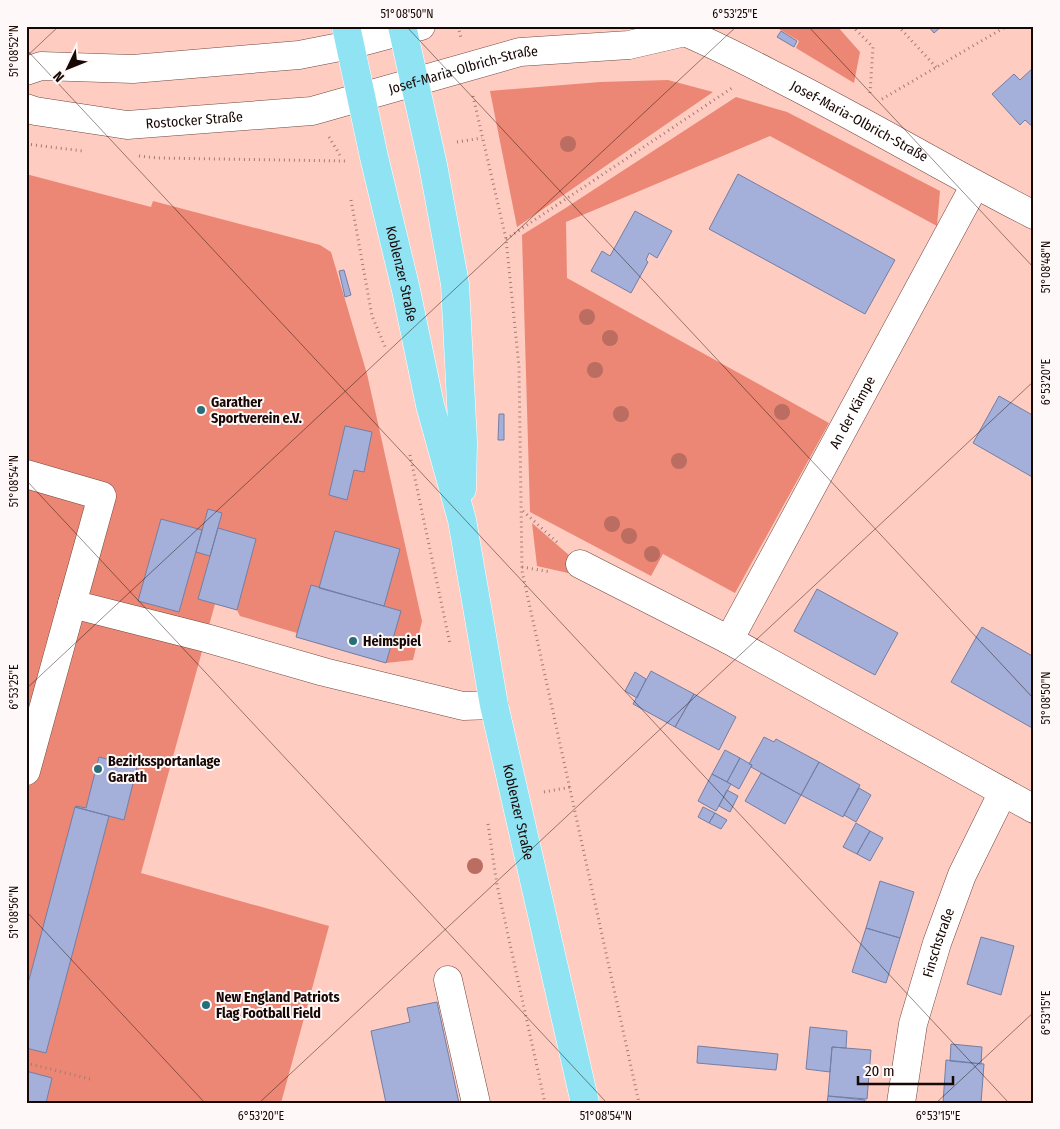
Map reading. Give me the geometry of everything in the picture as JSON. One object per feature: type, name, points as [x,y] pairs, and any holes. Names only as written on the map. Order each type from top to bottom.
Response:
[{"type":"main road","name":"Koblenzer Straße","points":[[408,28],[414,81],[433,165],[455,284],[463,442],[462,520]]},
{"type":"main road","name":"Koblenzer Straße","points":[[348,36],[406,290],[430,405],[462,520],[494,705],[584,1103]]},
{"type":"street","points":[[26,71],[40,66],[133,69],[299,55],[348,36],[408,28]]},
{"type":"street","name":"Josef-Maria-Olbrich-Straße","points":[[361,98],[414,81],[520,52],[629,45],[680,28],[761,69],[861,111],[975,185],[1034,215]]},
{"type":"street","name":"Rostocker Straße","points":[[26,108],[127,125],[312,111],[361,98]]},
{"type":"street","name":"An der Kämpe","points":[[729,640],[975,185]]},
{"type":"street","points":[[26,474],[102,496],[26,772]]},
{"type":"street","points":[[580,564],[729,640],[1034,809]]},
{"type":"street","points":[[72,604],[206,638],[333,675],[464,706],[494,705]]},
{"type":"street","name":"Finschstraße","points":[[901,1103],[914,1024],[937,943],[962,875],[1003,792]]},
{"type":"street","points":[[448,980],[476,1103]]},
{"type":"path","points":[[852,26],[873,47],[861,111]]},
{"type":"path","points":[[898,26],[936,67]]},
{"type":"path","points":[[861,111],[1006,26]]},
{"type":"path","points":[[506,239],[761,69]]},
{"type":"path","points":[[482,138],[506,239],[519,366],[522,571],[640,1103]]},
{"type":"path","points":[[26,144],[90,152]]},
{"type":"path","points":[[138,156],[158,158],[344,161],[345,171]]},
{"type":"path","points":[[351,200],[372,316],[387,352]]},
{"type":"path","points":[[410,452],[452,650]]},
{"type":"path","points":[[522,511],[580,564]]},
{"type":"path","points":[[488,822],[497,886],[545,1103]]},
{"type":"path","points":[[26,1063],[90,1079]]},
{"type":"shaded area","points":[[774,26],[837,26],[860,52],[854,83],[796,48],[799,41]]},
{"type":"shaded area","points":[[668,80],[713,92],[517,227],[490,91],[600,82]]},
{"type":"shaded area","points":[[736,97],[787,112],[940,191],[937,226],[770,136],[566,222],[567,278],[829,423],[735,593],[663,554],[651,576],[530,512],[522,235]]},
{"type":"shaded area","points":[[26,174],[151,207],[153,201],[320,245],[331,252],[367,374],[422,621],[413,660],[386,663],[296,637],[297,633],[240,616],[237,610],[215,604],[141,873],[329,926],[281,1103],[26,1103]]},
{"type":"shaded area","points":[[532,523],[570,556],[568,573],[537,566]]},
{"type":"building","points":[[928,26],[942,26],[934,33]]},
{"type":"building","points":[[781,31],[797,41],[794,47],[777,37]]},
{"type":"building","points":[[1034,67],[1034,128],[1025,120],[1020,125],[992,94],[1014,74],[1020,80]]},
{"type":"building","points":[[738,174],[895,260],[865,314],[709,229]]},
{"type":"building","points":[[635,211],[672,231],[657,258],[649,253],[646,260],[648,262],[631,293],[591,271],[602,251],[610,256]]},
{"type":"building","points":[[344,270],[351,295],[345,297],[339,271]]},
{"type":"building","points":[[999,396],[1034,416],[1034,478],[973,443]]},
{"type":"building","points":[[499,414],[504,414],[504,440],[498,440]]},
{"type":"building","points":[[345,426],[372,432],[364,472],[354,470],[347,500],[329,495]]},
{"type":"building","points":[[208,509],[222,513],[210,556],[196,552]]},
{"type":"building","points":[[161,519],[202,530],[179,612],[138,601]]},
{"type":"building","points":[[218,528],[256,539],[237,610],[198,599]]},
{"type":"building","points":[[335,531],[400,549],[384,606],[319,588]]},
{"type":"building","points":[[311,585],[401,611],[386,663],[296,637]]},
{"type":"building","points":[[817,589],[898,633],[875,675],[794,631]]},
{"type":"building","points":[[982,627],[1034,657],[1034,729],[951,682]]},
{"type":"building","points":[[651,671],[694,694],[675,727],[633,704]]},
{"type":"building","points":[[635,672],[646,679],[637,698],[625,691]]},
{"type":"building","points":[[694,694],[736,717],[719,750],[675,727]]},
{"type":"building","points":[[764,737],[774,742],[776,739],[819,762],[801,795],[751,767],[752,765],[749,764]]},
{"type":"building","points":[[725,750],[740,758],[727,782],[712,774]]},
{"type":"building","points":[[99,757],[137,767],[124,820],[75,807],[86,808]]},
{"type":"building","points":[[740,758],[752,765],[739,789],[727,782]]},
{"type":"building","points":[[819,762],[860,785],[843,817],[801,795]]},
{"type":"building","points":[[761,773],[801,795],[785,824],[745,801]]},
{"type":"building","points":[[712,774],[731,784],[716,811],[698,801]]},
{"type":"building","points":[[859,788],[871,795],[856,822],[844,815]]},
{"type":"building","points":[[727,790],[738,796],[730,812],[719,806]]},
{"type":"building","points":[[75,807],[109,816],[46,1053],[26,1048],[26,991]]},
{"type":"building","points":[[703,807],[715,813],[709,823],[698,817]]},
{"type":"building","points":[[715,813],[727,820],[721,829],[709,823]]},
{"type":"building","points":[[856,823],[870,831],[857,854],[843,847]]},
{"type":"building","points":[[870,831],[883,838],[870,861],[857,854]]},
{"type":"building","points":[[880,881],[914,892],[900,938],[866,928]]},
{"type":"building","points":[[866,928],[900,938],[886,983],[852,972]]},
{"type":"building","points":[[981,937],[1014,946],[1001,995],[967,984]]},
{"type":"building","points":[[437,1002],[459,1103],[386,1103],[371,1031],[410,1022],[407,1008]]},
{"type":"building","points":[[810,1027],[847,1031],[846,1048],[832,1047],[830,1072],[806,1069]]},
{"type":"building","points":[[951,1044],[982,1047],[981,1064],[950,1061]]},
{"type":"building","points":[[698,1046],[778,1054],[776,1070],[697,1063]]},
{"type":"building","points":[[832,1047],[871,1050],[867,1099],[828,1096]]},
{"type":"building","points":[[946,1060],[984,1064],[981,1103],[943,1103]]},
{"type":"building","points":[[26,1071],[52,1078],[46,1103],[26,1103]]},
{"type":"building","points":[[828,1096],[865,1100],[865,1103],[827,1103]]},
{"type":"place","name":"Garather Sportverein e.V.","points":[[201,410]]},
{"type":"place","name":"Heimspiel","points":[[353,641]]},
{"type":"place","name":"Bezirkssportanlage Garath","points":[[98,769]]},
{"type":"place","name":"New England Patriots Flag Football Field","points":[[206,1005]]}]
